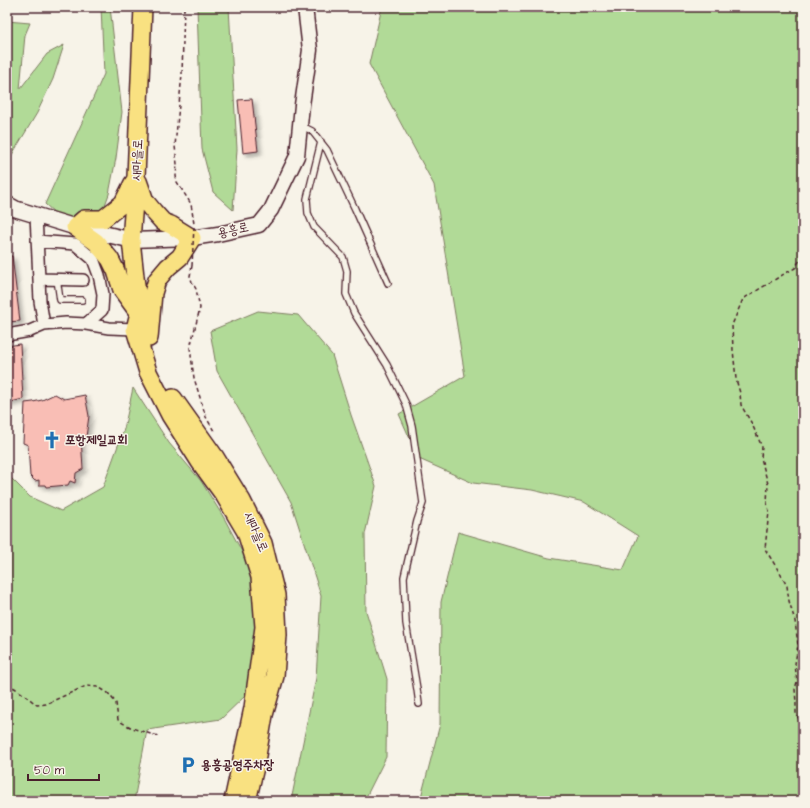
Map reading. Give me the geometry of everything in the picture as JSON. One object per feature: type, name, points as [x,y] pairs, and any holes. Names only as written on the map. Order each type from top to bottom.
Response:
[{"type":"main road","name":"새마을로","points":[[143,7],[136,177],[131,240],[148,372],[170,415],[200,462],[224,495],[246,532],[260,577],[264,627],[253,708],[232,801]]},
{"type":"main road","points":[[136,177],[123,203],[103,219],[84,219],[75,227],[96,242],[110,259],[116,271],[122,290],[141,327]]},
{"type":"main road","points":[[136,177],[145,201],[163,222],[193,232],[180,257],[168,267],[157,280],[141,327]]},
{"type":"main road","name":"용흥로","points":[[7,204],[75,227],[131,240]]},
{"type":"main road","name":"새마을로","points":[[141,327],[153,361],[164,385],[215,457],[242,501],[260,536],[276,595],[278,635],[275,676],[264,715],[255,767],[247,801]]},
{"type":"street","name":"용흥로","points":[[131,240],[193,232],[218,234],[260,225],[271,210],[297,156],[310,50],[305,7]]},
{"type":"street","points":[[36,215],[40,301],[44,324]]},
{"type":"street","points":[[37,241],[75,244],[93,259],[100,275],[103,294],[102,310],[86,324]]},
{"type":"street","points":[[39,279],[83,280]]},
{"type":"street","points":[[7,335],[30,331],[44,324],[86,324],[109,328],[141,327]]},
{"type":"lane","points":[[300,125],[312,131],[327,150],[388,283]]},
{"type":"lane","points":[[321,142],[307,199],[308,213],[314,227],[343,257],[347,271],[346,294],[354,313],[390,371],[406,404],[412,426],[423,503],[415,528],[404,577],[406,623],[419,704]]},
{"type":"lane","points":[[57,280],[60,300],[82,300]]},
{"type":"path","points":[[184,7],[182,74],[175,146],[176,176],[177,182],[191,204],[193,232],[192,266],[190,276],[196,289],[200,308],[190,348],[194,378],[206,417],[216,435]]},
{"type":"path","points":[[803,255],[796,268],[778,277],[743,299],[732,324],[736,379],[740,393],[741,405],[752,424],[762,447],[761,458],[768,484],[767,503],[769,512],[765,550],[787,586],[789,601],[795,621],[798,645],[795,664],[797,682],[795,689],[796,714],[801,722],[803,768]]},
{"type":"path","points":[[7,684],[25,695],[37,705],[46,704],[86,686],[98,687],[108,693],[116,703],[118,720],[140,731],[158,736]]},
{"type":"green space","points":[[101,7],[110,7],[122,112],[116,158],[109,194],[96,230],[68,225],[45,204],[104,74]]},
{"type":"green space","points":[[197,7],[229,7],[237,149],[233,210],[213,192],[202,149]]},
{"type":"green space","points":[[382,7],[541,7],[546,12],[559,7],[803,7],[803,801],[420,801],[440,724],[441,602],[458,532],[549,558],[623,570],[638,536],[584,502],[532,490],[473,483],[419,459],[399,414],[465,376],[434,185],[369,64]]},
{"type":"green space","points":[[7,21],[30,23],[25,35],[20,89],[47,54],[64,45],[53,79],[37,113],[10,158],[7,158]]},
{"type":"green space","points":[[258,311],[298,315],[332,355],[376,486],[365,534],[366,611],[387,679],[386,757],[364,801],[291,801],[316,678],[321,596],[291,502],[217,371],[210,331]]},
{"type":"green space","points":[[133,388],[169,443],[201,481],[224,518],[247,561],[259,613],[245,696],[221,719],[147,730],[134,801],[7,801],[7,474],[30,497],[61,511],[103,487],[124,429]]},
{"type":"building","points":[[252,99],[258,151],[243,153],[238,100]]},
{"type":"building","points":[[7,256],[12,256],[20,321],[7,322]]},
{"type":"building","points":[[20,344],[23,399],[7,403],[7,346]]},
{"type":"building","name":"포항제일교회","points":[[55,394],[64,399],[85,395],[89,416],[86,437],[81,437],[83,469],[76,473],[75,483],[70,481],[68,485],[46,487],[45,485],[39,485],[39,480],[35,481],[30,476],[28,445],[23,443],[25,403],[42,400]]},
{"type":"place","name":"포항제일교회","points":[[52,440]]},
{"type":"place","name":"용흥공영주차장","points":[[188,765]]}]
